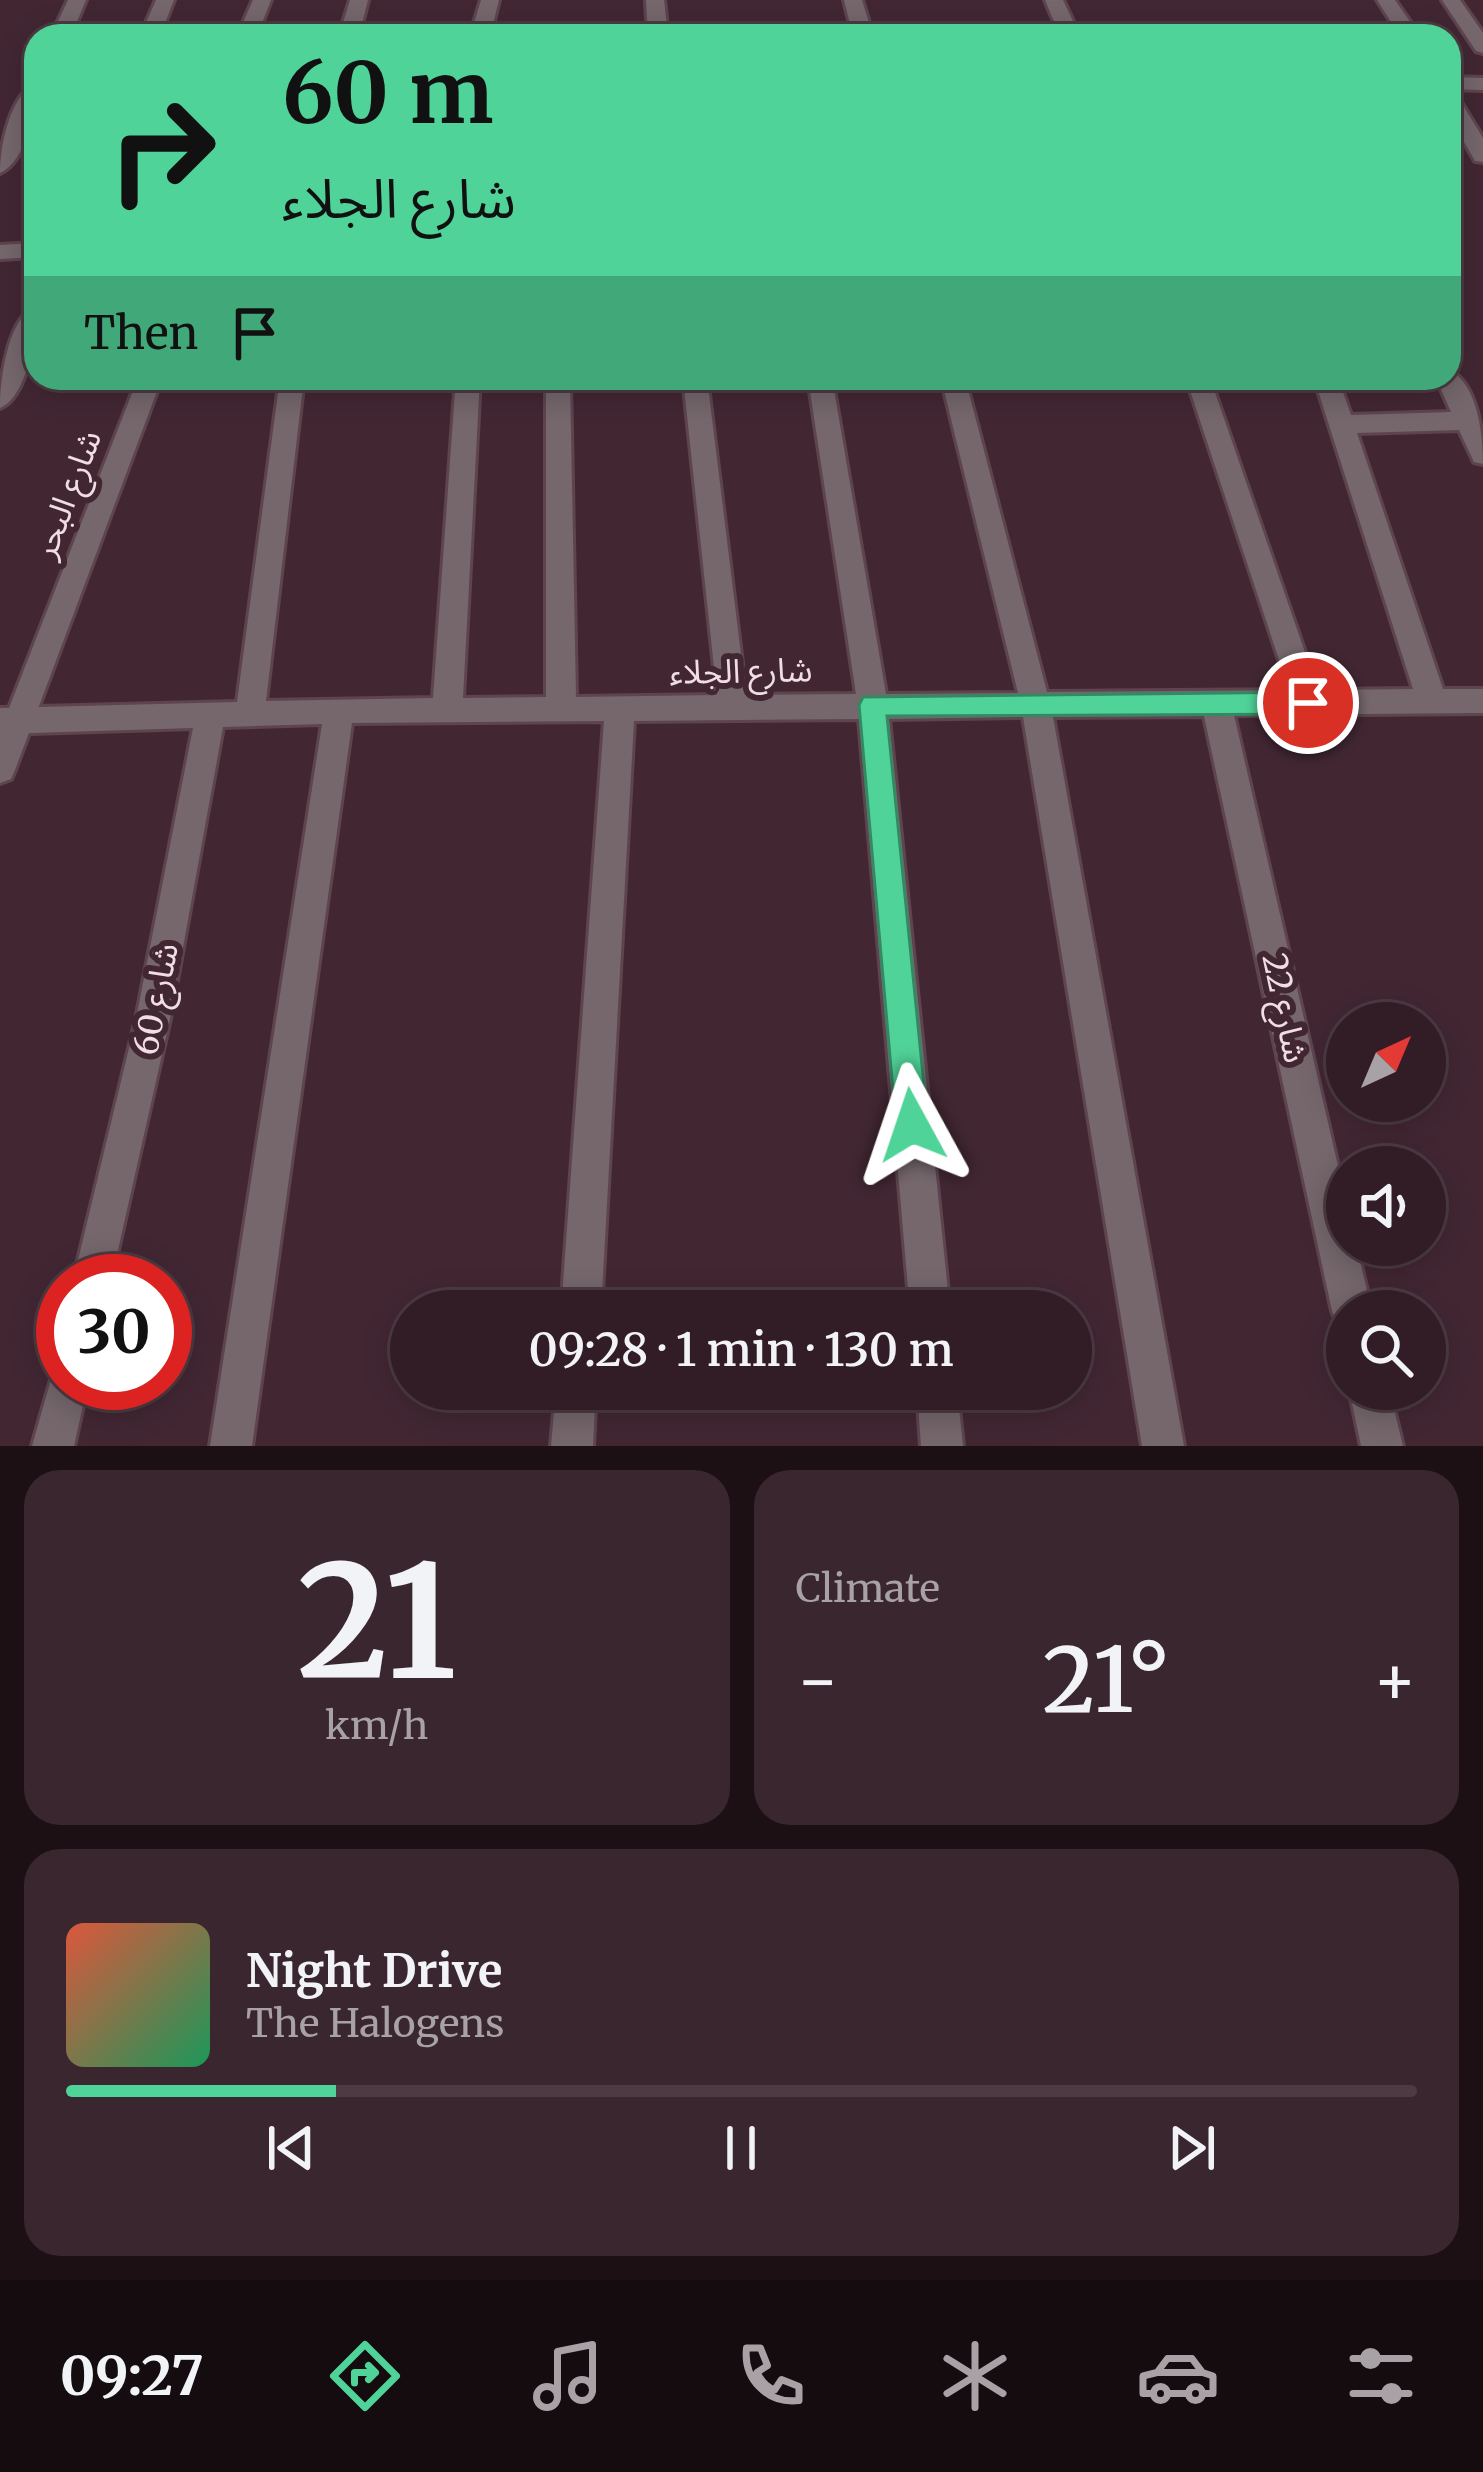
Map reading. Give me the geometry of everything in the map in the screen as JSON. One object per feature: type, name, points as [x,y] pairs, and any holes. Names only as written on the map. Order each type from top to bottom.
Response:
[{"type":"street","points":[[1451,0],[1483,47]]},
{"type":"street","points":[[0,167],[24,115]]},
{"type":"street","points":[[1461,118],[1483,156]]},
{"type":"street","points":[[0,399],[24,342]]},
{"type":"street","name":"شارع البحر","points":[[0,770],[9,721],[145,390]]},
{"type":"street","points":[[250,714],[290,390]]},
{"type":"street","points":[[447,710],[467,390]]},
{"type":"street","points":[[559,390],[562,709]]},
{"type":"street","points":[[696,390],[733,707]]},
{"type":"street","points":[[822,390],[873,705],[928,1290]]},
{"type":"street","points":[[956,390],[1036,706],[1163,1446]]},
{"type":"street","points":[[1202,390],[1308,703]]},
{"type":"street","points":[[1330,390],[1432,701]]},
{"type":"street","points":[[1453,390],[1483,455]]},
{"type":"street","points":[[1342,424],[1467,421]]},
{"type":"street","name":"شارع الجلاء","points":[[9,721],[340,711],[1483,700]]},
{"type":"street","name":"شارع 22","points":[[1217,705],[1347,1290]]},
{"type":"street","points":[[582,1290],[620,708]]},
{"type":"street","points":[[231,1446],[340,711]]},
{"type":"street","name":"شارع 60","points":[[98,1254],[153,1019],[210,715]]},
{"type":"street","points":[[53,1446],[62,1410]]},
{"type":"street","points":[[572,1446],[575,1410]]},
{"type":"street","points":[[939,1410],[942,1446]]},
{"type":"street","points":[[1374,1410],[1382,1446]]},
{"type":"route","points":[[912,1125],[873,705],[1308,703]]}]
